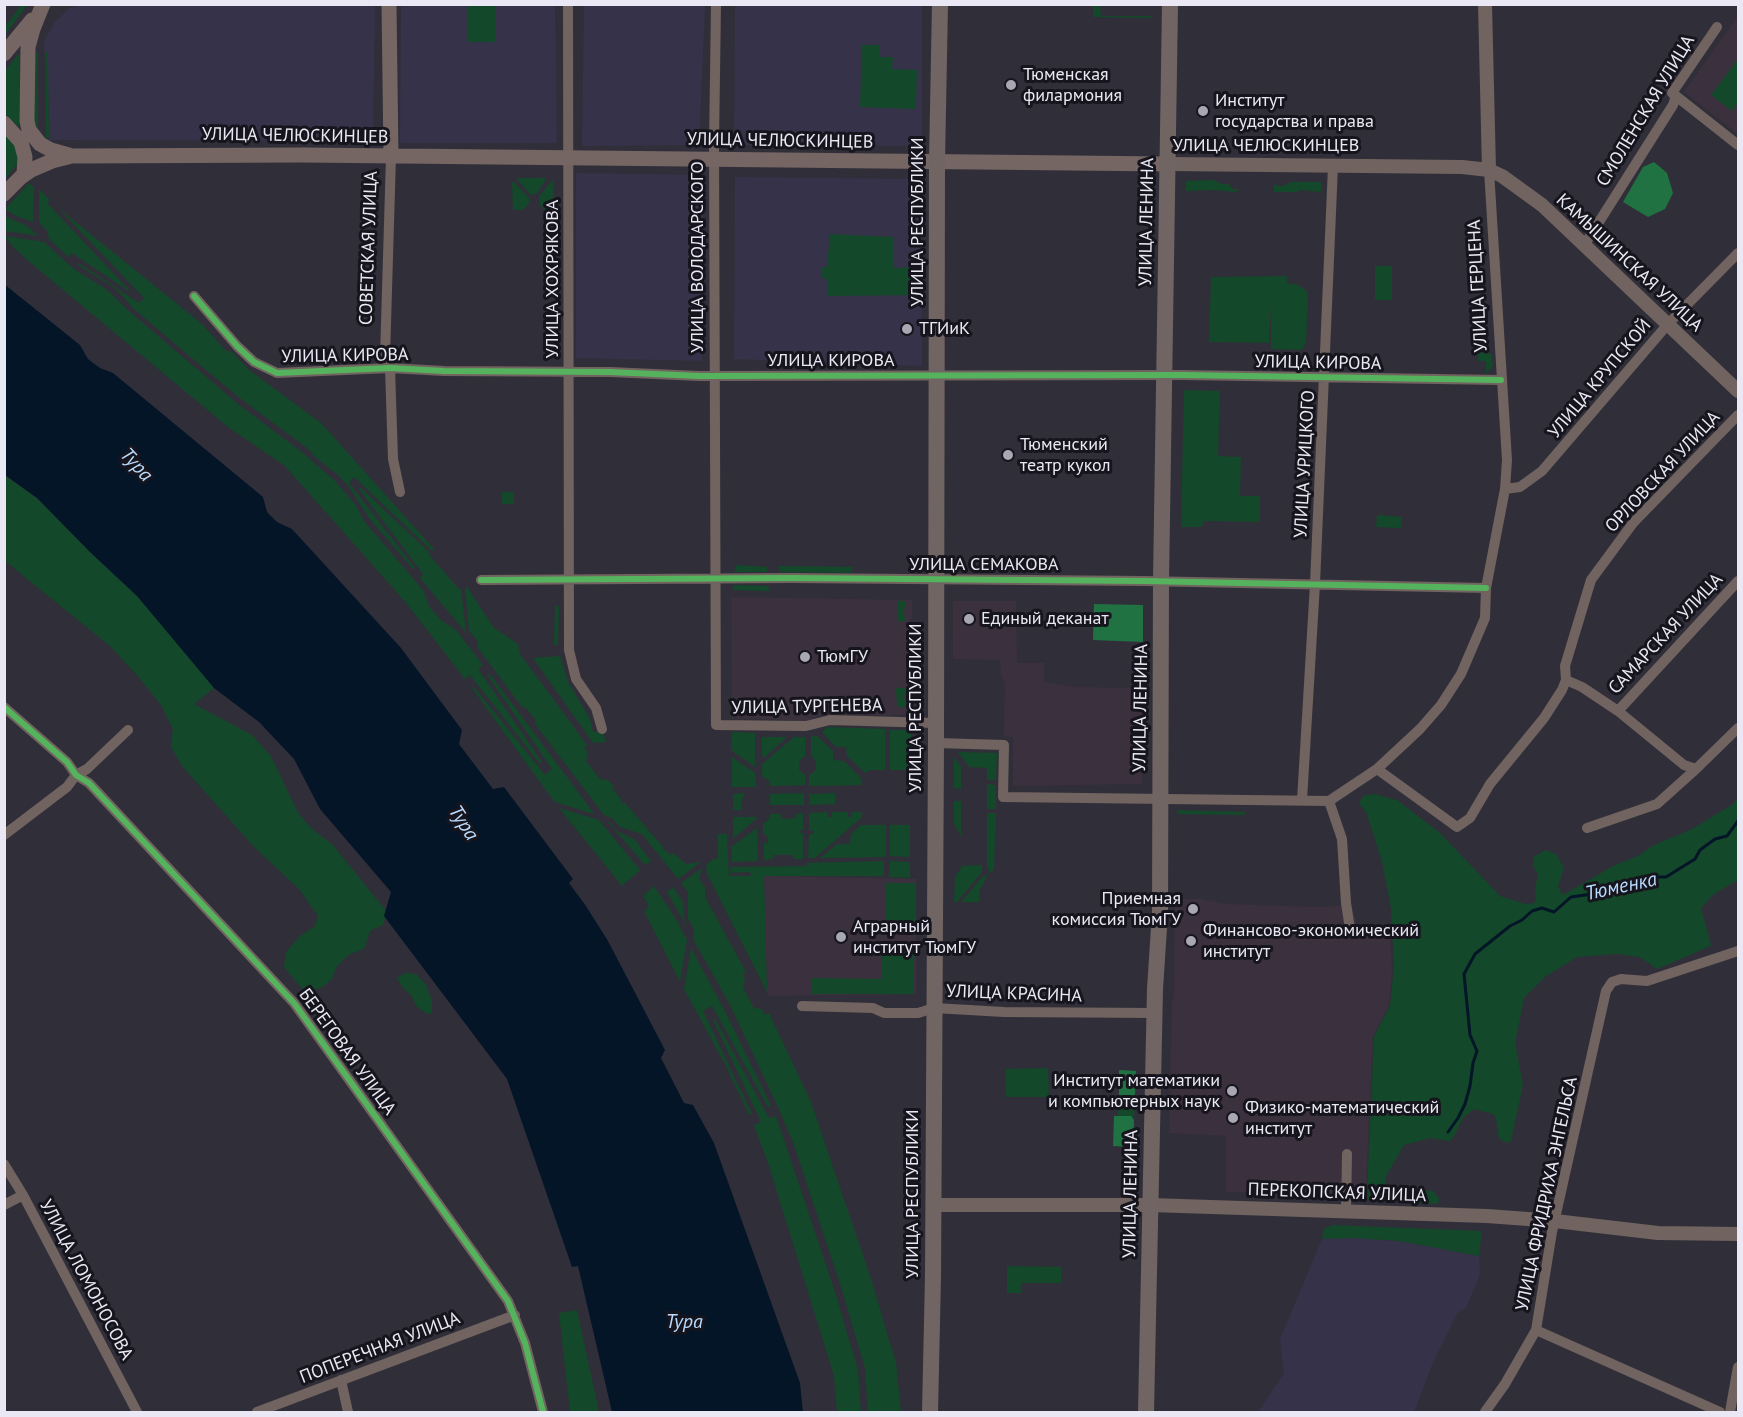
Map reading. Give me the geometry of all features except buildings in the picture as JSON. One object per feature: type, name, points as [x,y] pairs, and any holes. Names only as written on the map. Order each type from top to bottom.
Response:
[{"type":"main road","name":"СОВЕТСКАЯ УЛИЦА","points":[[389,4],[391,157]]},
{"type":"main road","name":"УЛИЦА РЕСПУБЛИКИ","points":[[930,1413],[936,743],[937,162],[940,4]]},
{"type":"main road","name":"УЛИЦА ЛЕНИНА","points":[[1146,1413],[1154,1013],[1160,912],[1161,581],[1170,4]]},
{"type":"main road","points":[[4,54],[44,5]]},
{"type":"main road","points":[[44,5],[28,47],[27,121],[29,130],[40,144],[72,156]]},
{"type":"main road","points":[[4,123],[21,142],[25,158],[23,175]]},
{"type":"main road","name":"УЛИЦА ЧЕЛЮСКИНЦЕВ","points":[[72,156],[232,154],[1168,164]]},
{"type":"main road","points":[[4,194],[23,175],[41,165],[72,156]]},
{"type":"street","name":"УЛИЦА ХОХРЯКОВА","points":[[568,4],[569,650],[576,679],[596,708],[602,729]]},
{"type":"street","name":"УЛИЦА ВОЛОДАРСКОГО","points":[[716,725],[717,4]]},
{"type":"street","name":"УЛИЦА ГЕРЦЕНА","points":[[1329,801],[1377,769],[1442,705],[1461,674],[1485,618],[1486,588],[1505,489],[1507,460],[1489,170],[1485,4]]},
{"type":"street","name":"СМОЛЕНСКАЯ УЛИЦА","points":[[1585,244],[1673,105],[1676,96],[1672,93],[1717,27]]},
{"type":"street","points":[[1676,96],[1738,145]]},
{"type":"street","name":"СОВЕТСКАЯ УЛИЦА","points":[[391,157],[385,357],[390,368],[393,459],[400,492]]},
{"type":"street","name":"УЛИЦА ЧЕЛЮСКИНЦЕВ","points":[[1168,164],[1462,167],[1489,170]]},
{"type":"street","name":"УЛИЦА УРИЦКОГО","points":[[1302,800],[1315,584],[1333,166]]},
{"type":"street","name":"КАМЫШИНСКАЯ УЛИЦА","points":[[1489,170],[1526,192],[1585,244],[1738,391]]},
{"type":"street","name":"УЛИЦА КРУПСКОЙ","points":[[1505,489],[1520,487],[1542,471],[1668,324],[1738,253]]},
{"type":"street","name":"УЛИЦА КИРОВА","points":[[194,296],[237,346],[255,362],[277,373],[390,368],[715,376],[1165,375],[1501,380]]},
{"type":"street","name":"ОРЛОВСКАЯ УЛИЦА","points":[[1377,769],[1390,781],[1457,826],[1470,818],[1490,784],[1544,718],[1566,681],[1565,666],[1591,580],[1633,523],[1738,415]]},
{"type":"street","name":"УЛИЦА СЕМАКОВА","points":[[481,580],[716,578],[1161,581],[1486,588]]},
{"type":"street","name":"САМАРСКАЯ УЛИЦА","points":[[1618,711],[1738,581]]},
{"type":"street","points":[[1566,681],[1582,687],[1618,711],[1684,765],[1696,769]]},
{"type":"street","name":"БЕРЕГОВАЯ УЛИЦА","points":[[4,707],[67,762],[76,775],[89,783],[294,1003],[508,1300],[525,1343],[543,1413]]},
{"type":"street","name":"УЛИЦА ТУРГЕНЕВА","points":[[716,725],[806,726],[830,720],[935,723]]},
{"type":"street","points":[[1587,828],[1658,804],[1738,728]]},
{"type":"street","points":[[4,835],[67,787],[76,775],[87,769],[128,730]]},
{"type":"street","points":[[936,743],[1004,745],[1004,797],[1329,801],[1342,839],[1350,929]]},
{"type":"street","name":"УЛИЦА ФРИДРИХА ЭНГЕЛЬСА","points":[[1485,1413],[1505,1384],[1536,1330],[1555,1221],[1606,991],[1612,982],[1621,979],[1647,981],[1738,951]]},
{"type":"street","name":"УЛИЦА КРАСИНА","points":[[802,1006],[873,1008],[884,1013],[918,1013],[934,1008],[1004,1012],[1154,1013]]},
{"type":"street","points":[[1346,1212],[1347,1154]]},
{"type":"street","name":"УЛИЦА ЛОМОНОСОВА","points":[[4,1164],[23,1195],[137,1413]]},
{"type":"street","points":[[4,1205],[23,1195]]},
{"type":"street","name":"ПЕРЕКОПСКАЯ УЛИЦА","points":[[933,1205],[1150,1205],[1487,1216],[1658,1233],[1738,1234]]},
{"type":"street","name":"ПОПЕРЕЧНАЯ УЛИЦА","points":[[257,1413],[515,1315]]},
{"type":"street","points":[[1536,1330],[1720,1413]]},
{"type":"street","points":[[1730,1413],[1738,1367]]},
{"type":"street","points":[[341,1380],[348,1413]]},
{"type":"shaded area","points":[[81,5],[375,5],[373,141],[49,140],[49,102],[47,102],[44,41],[55,22],[70,8]]},
{"type":"shaded area","points":[[401,5],[555,5],[557,143],[400,143]]},
{"type":"shaded area","points":[[584,5],[705,5],[699,145],[582,146]]},
{"type":"shaded area","points":[[735,5],[922,5],[922,146],[734,145]]},
{"type":"shaded area","points":[[1738,16],[1738,134],[1684,92]]},
{"type":"shaded area","points":[[576,173],[704,175],[702,361],[576,358]]},
{"type":"shaded area","points":[[735,177],[921,179],[922,366],[734,359]]},
{"type":"shaded area","points":[[731,597],[912,600],[910,715],[820,715],[809,721],[732,718]]},
{"type":"shaded area","points":[[953,601],[1016,601],[1017,663],[1044,663],[1044,682],[1074,687],[1143,688],[1142,784],[1013,786],[1013,737],[1004,736],[1005,684],[1001,674],[1000,660],[953,659]]},
{"type":"shaded area","name":"Аграрный институт ТюмГУ","points":[[764,876],[916,879],[916,994],[769,996],[767,992]]},
{"type":"shaded area","points":[[1175,899],[1202,899],[1226,904],[1320,907],[1352,905],[1359,932],[1390,928],[1392,971],[1389,1006],[1373,1036],[1366,1188],[1345,1188],[1333,1194],[1226,1192],[1226,1136],[1169,1133]]},
{"type":"shaded area","points":[[1354,1238],[1399,1241],[1479,1256],[1480,1274],[1466,1308],[1457,1313],[1432,1365],[1414,1412],[1258,1412],[1284,1373],[1280,1339],[1322,1239]]},
{"type":"green space","points":[[21,5],[27,5],[5,35],[5,27]]},
{"type":"green space","points":[[468,5],[495,5],[495,42],[468,42]]},
{"type":"green space","points":[[1093,5],[1100,5],[1101,16],[1152,16],[1152,18],[1093,17]]},
{"type":"green space","points":[[862,45],[880,45],[880,57],[893,57],[892,69],[917,70],[916,109],[860,107]]},
{"type":"green space","points":[[48,52],[49,138],[46,138],[45,53]]},
{"type":"green space","points":[[34,53],[38,53],[38,130],[34,122]]},
{"type":"green space","points":[[18,54],[20,55],[19,127],[4,113],[5,71]]},
{"type":"green space","points":[[1738,59],[1738,102],[1732,111],[1711,95]]},
{"type":"green space","points":[[5,133],[17,145],[19,162],[5,179]]},
{"type":"green space","points":[[1654,162],[1667,173],[1673,193],[1665,209],[1648,217],[1623,202],[1643,167]]},
{"type":"green space","points":[[518,178],[547,178],[537,193],[531,195],[517,180]]},
{"type":"green space","points":[[553,180],[554,221],[540,204],[539,196]]},
{"type":"green space","points":[[1214,180],[1222,184],[1229,184],[1232,189],[1237,189],[1237,192],[1186,191],[1186,181]]},
{"type":"green space","points":[[512,182],[529,198],[529,203],[523,210],[513,210]]},
{"type":"green space","points":[[1291,182],[1321,182],[1321,192],[1299,190],[1298,192],[1274,192],[1274,185],[1283,186]]},
{"type":"green space","points":[[29,183],[34,188],[33,222],[5,209]]},
{"type":"green space","points":[[39,189],[50,200],[47,203],[133,294],[72,253],[68,257],[49,239],[47,231],[39,222]]},
{"type":"green space","points":[[58,208],[202,324],[225,350],[232,352],[249,370],[321,423],[434,549],[432,551],[354,477],[349,483],[415,568],[413,569],[369,518],[349,487],[338,475],[188,355],[134,309],[116,289],[78,265],[79,263],[139,303],[144,298]]},
{"type":"green space","points":[[5,216],[27,226],[38,236],[5,231]]},
{"type":"green space","points":[[830,234],[894,237],[894,268],[920,267],[920,295],[827,296],[827,279],[821,278],[821,267],[827,267]]},
{"type":"green space","points":[[5,236],[44,242],[74,269],[107,290],[238,404],[303,453],[334,480],[355,504],[364,521],[423,590],[430,608],[441,620],[456,630],[483,665],[478,669],[542,762],[540,764],[470,675],[465,679],[407,604],[285,466],[228,427],[32,264],[13,247]]},
{"type":"green space","points":[[1375,266],[1392,266],[1392,300],[1375,300]]},
{"type":"green space","points":[[1287,276],[1287,284],[1296,284],[1307,291],[1306,342],[1302,350],[1271,349],[1271,304],[1269,343],[1209,342],[1211,277]]},
{"type":"green space","points":[[1478,352],[1492,354],[1493,366],[1486,374],[1486,361],[1478,361]]},
{"type":"green space","points":[[1184,390],[1220,391],[1218,456],[1241,457],[1240,496],[1260,496],[1260,522],[1204,521],[1201,527],[1181,527]]},
{"type":"green space","points":[[4,475],[37,498],[137,596],[179,643],[214,688],[194,704],[252,735],[271,756],[298,813],[312,829],[332,844],[387,912],[383,925],[370,931],[364,949],[350,954],[337,966],[332,979],[321,988],[304,991],[284,967],[286,952],[300,936],[315,926],[318,916],[299,889],[255,848],[182,766],[171,747],[173,729],[161,705],[136,674],[110,646],[5,561]]},
{"type":"green space","points":[[360,487],[430,553],[429,555],[461,589],[466,632],[472,640],[420,578],[423,574],[359,489]]},
{"type":"green space","points":[[502,492],[514,492],[514,504],[502,504]]},
{"type":"green space","points":[[1377,515],[1402,517],[1401,528],[1376,527]]},
{"type":"green space","points":[[736,565],[767,567],[767,572],[734,572]]},
{"type":"green space","points":[[778,566],[853,567],[851,573],[780,572]]},
{"type":"green space","points":[[734,585],[768,586],[770,591],[733,590]]},
{"type":"green space","points":[[467,587],[494,628],[518,644],[520,654],[587,745],[584,748],[588,752],[586,761],[600,779],[608,780],[614,786],[612,788],[621,799],[621,803],[625,803],[664,848],[663,851],[667,851],[670,855],[673,853],[686,864],[700,862],[698,864],[678,879],[642,834],[620,827],[612,818],[604,815],[535,724],[535,719],[526,708],[522,707],[478,648],[477,640],[469,631],[465,588]]},
{"type":"green space","points":[[897,601],[906,601],[906,608],[903,609],[906,621],[897,621]]},
{"type":"green space","points":[[1094,604],[1143,605],[1143,642],[1093,640]]},
{"type":"green space","points":[[555,606],[559,606],[558,645],[554,645]]},
{"type":"green space","points":[[560,656],[568,682],[590,719],[593,732],[603,732],[606,742],[593,743],[533,658]]},
{"type":"green space","points":[[490,674],[593,814],[555,802],[545,789],[472,688],[474,687],[545,775],[552,769],[488,676]]},
{"type":"green space","points":[[896,688],[906,688],[903,700],[906,700],[906,707],[897,707]]},
{"type":"green space","points":[[827,727],[885,729],[885,770],[870,770],[865,773],[847,756],[846,747],[836,747],[822,732]]},
{"type":"green space","points":[[890,730],[911,730],[911,770],[890,770]]},
{"type":"green space","points":[[732,732],[755,733],[755,767],[731,750]]},
{"type":"green space","points":[[811,736],[817,736],[833,751],[833,760],[844,761],[861,778],[862,785],[809,786],[809,775],[816,770],[816,761],[811,756]]},
{"type":"green space","points":[[762,737],[787,737],[764,758]]},
{"type":"green space","points":[[794,737],[805,737],[805,756],[799,761],[799,770],[805,775],[805,785],[770,786],[769,781],[762,776],[762,764]]},
{"type":"green space","points":[[958,752],[997,753],[996,780],[987,780],[987,768],[969,767]]},
{"type":"green space","points":[[732,757],[755,773],[756,787],[732,787]]},
{"type":"green space","points":[[954,757],[961,767],[961,789],[954,788]]},
{"type":"green space","points":[[987,784],[996,785],[996,809],[987,809]]},
{"type":"green space","points":[[745,793],[741,803],[742,810],[733,810],[733,794]]},
{"type":"green space","points":[[804,793],[804,805],[770,805],[770,794]]},
{"type":"green space","points":[[835,793],[835,804],[810,805],[809,794]]},
{"type":"green space","points":[[1374,794],[1397,800],[1440,833],[1500,896],[1525,904],[1534,903],[1536,899],[1535,888],[1538,875],[1533,865],[1534,857],[1545,850],[1556,854],[1564,868],[1558,886],[1563,895],[1613,866],[1638,856],[1654,845],[1690,830],[1732,805],[1738,798],[1738,880],[1714,894],[1701,908],[1711,945],[1657,969],[1640,957],[1617,954],[1577,957],[1545,977],[1524,998],[1515,1043],[1523,1085],[1511,1141],[1507,1143],[1499,1139],[1496,1118],[1493,1114],[1474,1109],[1463,1118],[1453,1138],[1449,1141],[1431,1138],[1404,1145],[1385,1178],[1387,1185],[1392,1187],[1433,1191],[1439,1198],[1438,1204],[1369,1200],[1363,1194],[1367,1189],[1374,1036],[1390,1006],[1394,966],[1391,909],[1382,862],[1367,814],[1359,803],[1363,796]]},
{"type":"green space","points":[[954,801],[961,801],[961,836],[954,824]]},
{"type":"green space","points":[[559,808],[599,820],[640,870],[622,886]]},
{"type":"green space","points":[[1177,810],[1245,812],[1245,815],[1177,814]]},
{"type":"green space","points":[[827,812],[828,817],[832,817],[832,812],[848,812],[848,817],[852,817],[852,812],[862,812],[862,817],[815,858],[808,858],[809,834],[813,834],[814,831],[809,830],[809,813]]},
{"type":"green space","points":[[803,813],[803,830],[799,830],[799,833],[803,833],[803,859],[793,859],[793,855],[773,855],[773,859],[764,860],[764,842],[768,844],[768,837],[763,833],[763,824],[770,818],[770,814],[781,814],[781,819],[796,818],[796,814]]},
{"type":"green space","points":[[987,813],[996,813],[994,869],[991,873],[987,868]]},
{"type":"green space","points":[[733,817],[758,817],[733,839]]},
{"type":"green space","points":[[608,822],[617,831],[634,839],[651,861],[645,865]]},
{"type":"green space","points":[[861,825],[886,825],[886,857],[820,858],[837,844],[850,844],[851,834]]},
{"type":"green space","points":[[890,825],[910,825],[910,857],[890,856]]},
{"type":"green space","points":[[757,828],[758,861],[732,862],[731,847]]},
{"type":"green space","points":[[718,834],[727,834],[729,876],[751,876],[750,872],[730,873],[731,867],[807,866],[807,863],[884,861],[884,876],[764,876],[767,992],[707,874],[706,865],[713,859],[718,859]]},
{"type":"green space","points":[[890,861],[910,862],[910,878],[889,877]]},
{"type":"green space","points":[[982,865],[982,872],[957,902],[954,902],[955,877],[962,866]]},
{"type":"green space","points":[[702,868],[699,879],[705,887],[705,897],[746,972],[743,974],[745,979],[743,988],[754,1008],[762,1009],[765,1015],[769,1013],[811,1102],[871,1279],[896,1363],[901,1412],[868,1412],[865,1368],[793,1142],[731,1007],[693,939],[694,929],[688,919],[688,892],[681,883]]},
{"type":"green space","points":[[984,875],[987,877],[980,889],[979,902],[961,902]]},
{"type":"green space","points":[[885,883],[916,883],[916,929],[885,929]]},
{"type":"green space","points":[[654,886],[687,940],[680,982],[644,911],[649,906],[643,896]]},
{"type":"green space","points":[[673,887],[683,902],[684,920],[689,931],[667,892]]},
{"type":"green space","points":[[691,948],[726,1013],[771,1106],[768,1107],[712,1006],[703,1011],[752,1114],[749,1115],[726,1066],[684,989]]},
{"type":"green space","points":[[882,948],[913,948],[913,994],[811,994],[811,978],[881,979]]},
{"type":"green space","points":[[405,973],[416,974],[426,985],[432,1001],[432,1013],[427,1014],[417,1007],[411,995],[403,988],[397,978]]},
{"type":"green space","points":[[715,1019],[769,1118],[776,1116],[835,1292],[858,1370],[861,1412],[837,1412],[834,1376],[754,1125],[761,1122],[713,1020]]},
{"type":"green space","points":[[1048,1068],[1049,1097],[1006,1097],[1005,1069]]},
{"type":"green space","points":[[1119,1070],[1136,1071],[1135,1096],[1119,1096]]},
{"type":"green space","points":[[1119,1096],[1135,1096],[1134,1120],[1131,1116],[1118,1116]]},
{"type":"green space","points":[[1114,1116],[1131,1116],[1134,1120],[1133,1147],[1113,1146]]},
{"type":"green space","points":[[1333,1225],[1482,1231],[1479,1256],[1399,1241],[1354,1238],[1322,1239],[1324,1229]]},
{"type":"green space","points":[[1007,1266],[1061,1267],[1061,1283],[1021,1283],[1021,1293],[1007,1293]]},
{"type":"green space","points":[[577,1310],[599,1412],[570,1412],[559,1313]]},
{"type":"water","name":"Тура","points":[[4,284],[80,345],[88,359],[100,368],[113,373],[263,497],[267,512],[277,522],[292,529],[401,648],[462,730],[459,744],[493,789],[504,787],[573,879],[569,883],[608,941],[665,1050],[661,1058],[684,1103],[693,1105],[714,1143],[800,1383],[803,1412],[612,1412],[578,1266],[572,1267],[507,1079],[384,916],[391,892],[320,809],[294,759],[259,722],[214,688],[137,596],[37,498],[5,475]]},
{"type":"waterway","name":"Тюменка","points":[[1448,1132],[1465,1104],[1477,1051],[1470,1035],[1464,974],[1475,954],[1532,911],[1542,908],[1554,912],[1571,897],[1614,891],[1652,877],[1666,877],[1695,859],[1700,850],[1715,839],[1727,836],[1738,821]]},
{"type":"cycle path","points":[[194,296],[237,346],[254,362],[277,373],[390,368],[699,376],[1182,375],[1501,380]]},
{"type":"cycle path","points":[[481,580],[790,578],[1144,581],[1486,588]]},
{"type":"cycle path","points":[[4,707],[67,762],[76,775],[89,783],[294,1003],[508,1301],[525,1343],[543,1412]]},
{"type":"place","name":"Тюменская филармония","points":[[1011,85]]},
{"type":"place","name":"Институт государства и права","points":[[1203,111]]},
{"type":"place","name":"ТГИиК","points":[[907,329]]},
{"type":"place","name":"Тюменский театр кукол","points":[[1008,455]]},
{"type":"place","name":"Единый деканат","points":[[969,619]]},
{"type":"place","name":"ТюмГУ","points":[[805,657]]},
{"type":"place","name":"Приемная комиссия ТюмГУ","points":[[1193,909]]},
{"type":"place","name":"Аграрный институт ТюмГУ","points":[[841,937]]},
{"type":"place","name":"Финансово-экономический институт","points":[[1191,941]]},
{"type":"place","name":"Институт математики и компьютерных наук","points":[[1232,1091]]},
{"type":"place","name":"Физико-математический институт","points":[[1233,1118]]}]
